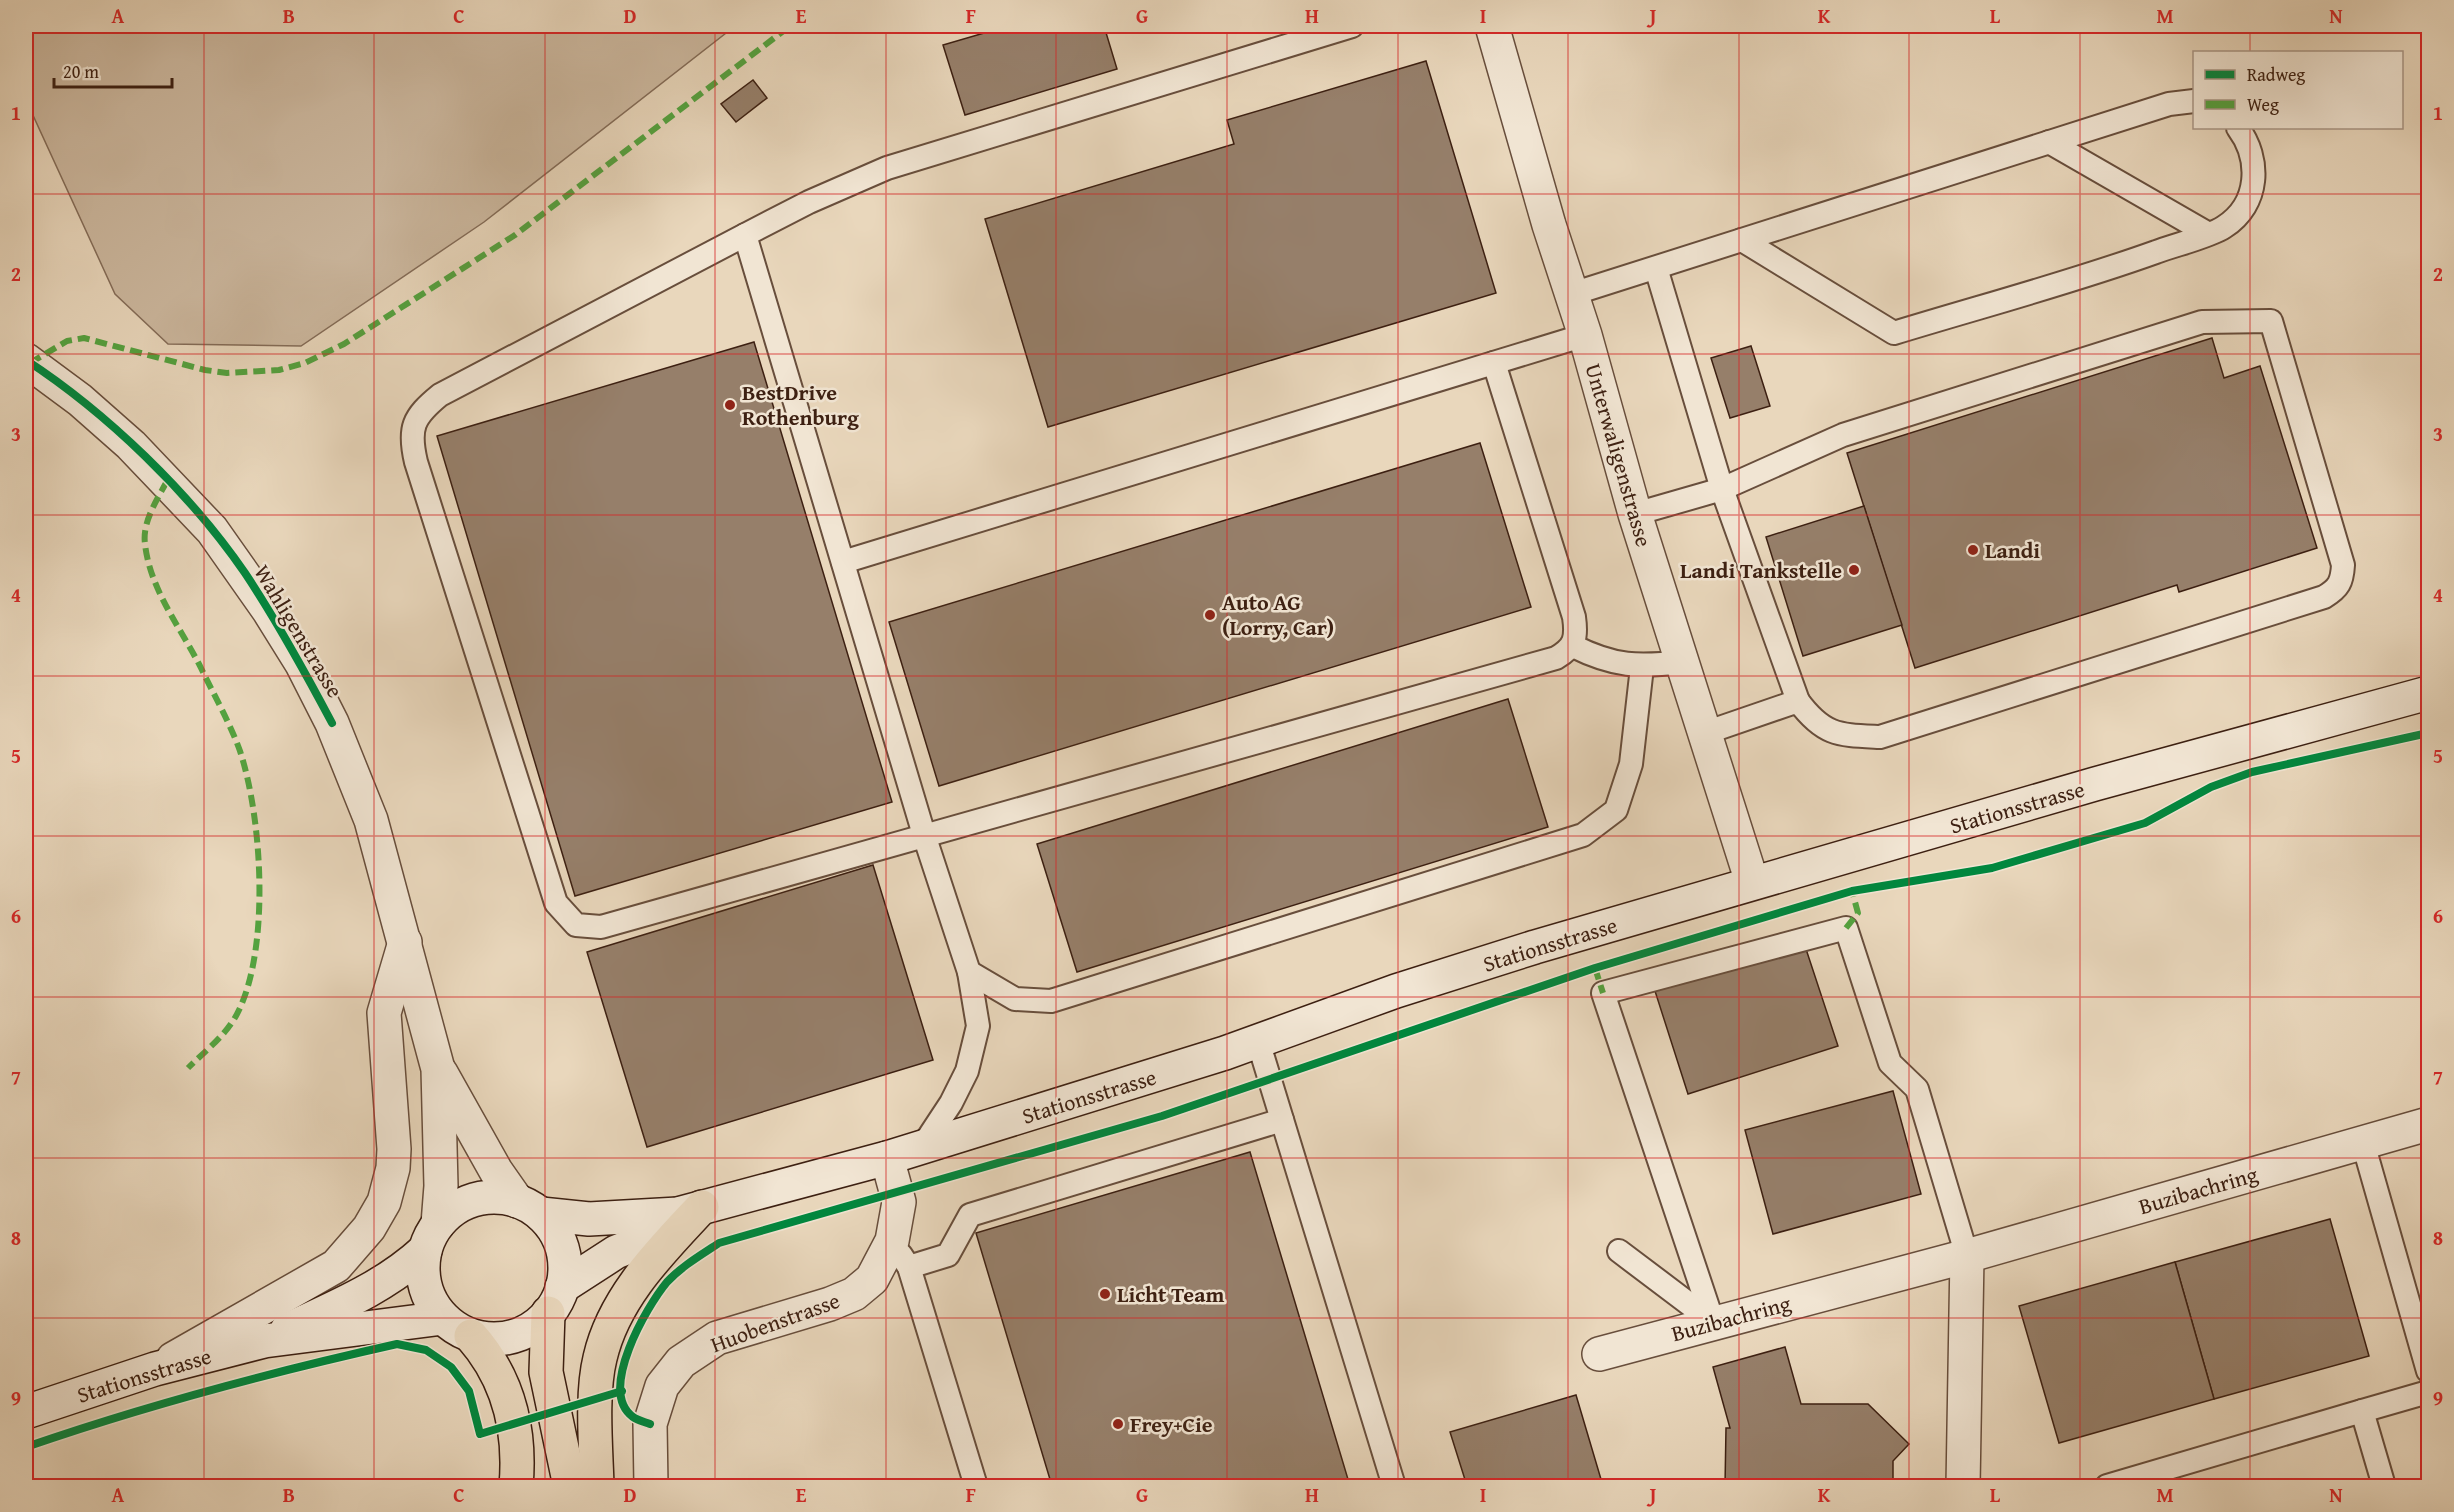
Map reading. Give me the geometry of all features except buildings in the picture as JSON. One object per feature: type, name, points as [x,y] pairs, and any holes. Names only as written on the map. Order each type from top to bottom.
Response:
[{"type":"highway","points":[[597,1486],[596,1385],[600,1358],[631,1288],[690,1211]]},
{"type":"highway","points":[[555,1300],[546,1372],[570,1486]]},
{"type":"highway","points":[[471,1336],[487,1355],[508,1395],[515,1423],[516,1486]]},
{"type":"street","name":"Unterwaligenstrasse","points":[[1492,26],[1549,225],[1585,335],[1635,514],[1752,882]]},
{"type":"street","name":"Wahligenstrasse","points":[[26,360],[80,400],[131,445],[178,491],[244,572],[302,664],[348,758],[370,820],[438,1069],[441,1186],[431,1237]]},
{"type":"street","name":"Stationsstrasse","points":[[529,1208],[604,1219],[690,1211],[887,1158],[1083,1099],[1417,985],[1752,882],[2095,784],[2428,693]]},
{"type":"street","points":[[155,1369],[336,1266],[369,1228],[384,1202],[393,1168],[394,1149],[384,1012],[405,942]]},
{"type":"street","name":"Wahligenstrasse","points":[[438,1069],[496,1171],[529,1208]]},
{"type":"street","name":"Buzibachring","points":[[1599,1354],[1967,1256],[2428,1124]]},
{"type":"street","name":"Huobenstrasse","points":[[651,1486],[650,1424],[662,1386],[681,1362],[717,1338],[854,1294],[900,1254],[899,1202],[887,1158]]},
{"type":"street","points":[[496,1197],[529,1208],[550,1224],[562,1251],[565,1269],[555,1300],[528,1331],[514,1336],[492,1339],[461,1332],[434,1308],[428,1294],[423,1274],[431,1237],[453,1209],[474,1200],[496,1197]]},
{"type":"street","name":"Stationsstrasse","points":[[555,1300],[616,1252],[641,1242],[690,1211]]},
{"type":"street","name":"Stationsstrasse","points":[[264,1341],[376,1288],[398,1274],[431,1237]]},
{"type":"street","points":[[1963,1486],[1967,1256]]},
{"type":"street","name":"Stationsstrasse","points":[[26,1412],[155,1369],[264,1341],[443,1318]]},
{"type":"lane","points":[[1352,26],[887,168],[809,202],[745,235],[440,395],[426,406],[413,423],[411,441],[416,462],[556,903],[576,925],[601,927],[925,838],[1556,658],[1573,646],[1576,635],[1574,617],[1494,363]]},
{"type":"lane","points":[[1572,294],[2169,104],[2193,101]]},
{"type":"lane","points":[[1742,240],[1894,333],[2121,265],[2224,227],[2246,206],[2253,185],[2254,165],[2246,139],[2239,129]]},
{"type":"lane","points":[[2049,142],[2207,233]]},
{"type":"lane","points":[[745,235],[925,838],[969,972],[978,1026],[967,1071],[951,1103],[922,1147]]},
{"type":"lane","points":[[1635,514],[1722,489],[1844,435],[2202,322],[2271,321],[2343,565],[2342,580],[2336,590],[2313,600],[1880,736],[1840,735],[1813,721],[1798,701],[1722,489],[1656,268]]},
{"type":"lane","points":[[843,562],[1585,335]]},
{"type":"lane","points":[[1573,646],[1611,663],[1642,667],[1683,662]]},
{"type":"lane","points":[[969,972],[1015,999],[1051,1001],[1583,835],[1616,810],[1631,764],[1642,667]]},
{"type":"lane","points":[[1705,733],[1798,701]]},
{"type":"lane","points":[[1713,1322],[1603,993],[1846,928],[1890,1063],[1917,1089],[1967,1256]]},
{"type":"lane","points":[[1258,1041],[1394,1486]]},
{"type":"lane","points":[[976,1486],[900,1254],[948,1255],[970,1215],[1282,1120]]},
{"type":"lane","points":[[2363,1143],[2428,1371]]},
{"type":"lane","points":[[1619,1251],[1713,1322]]},
{"type":"lane","points":[[2107,1486],[2428,1392]]},
{"type":"lane","points":[[2361,1411],[2384,1486]]},
{"type":"shaded area","points":[[26,26],[735,26],[484,222],[301,346],[168,344],[115,294],[26,100]]},
{"type":"marked path","points":[[30,363],[67,341],[84,338],[205,370],[227,373],[279,370],[305,363],[344,344],[515,235],[790,26]]},
{"type":"marked path","points":[[167,481],[151,511],[146,528],[145,544],[148,561],[167,608],[201,668],[240,751],[248,779],[258,845],[259,917],[249,983],[234,1019],[223,1034],[188,1068]]},
{"type":"marked path","points":[[1846,928],[1858,913],[1852,891]]},
{"type":"marked path","points":[[1595,968],[1603,993]]},
{"type":"cycle path","points":[[26,360],[87,404],[145,456],[199,513],[257,591],[332,723]]},
{"type":"cycle path","points":[[650,1424],[633,1417],[623,1405],[620,1388],[629,1349],[648,1310],[667,1282],[685,1266],[719,1243],[1162,1116],[1595,968],[1852,891],[1992,868],[2145,823],[2211,787],[2252,772],[2428,733]]},
{"type":"cycle path","points":[[26,1447],[210,1390],[397,1344],[426,1350],[451,1367],[469,1391],[480,1434],[622,1391]]},
{"type":"place","name":"BestDrive Rothenburg","points":[[730,405]]},
{"type":"place","name":"Landi","points":[[1973,550]]},
{"type":"place","name":"Landi Tankstelle","points":[[1854,570]]},
{"type":"place","name":"Auto AG (Lorry, Car)","points":[[1210,615]]},
{"type":"place","name":"Licht Team","points":[[1105,1294]]},
{"type":"place","name":"Frey+Cie","points":[[1118,1424]]}]
